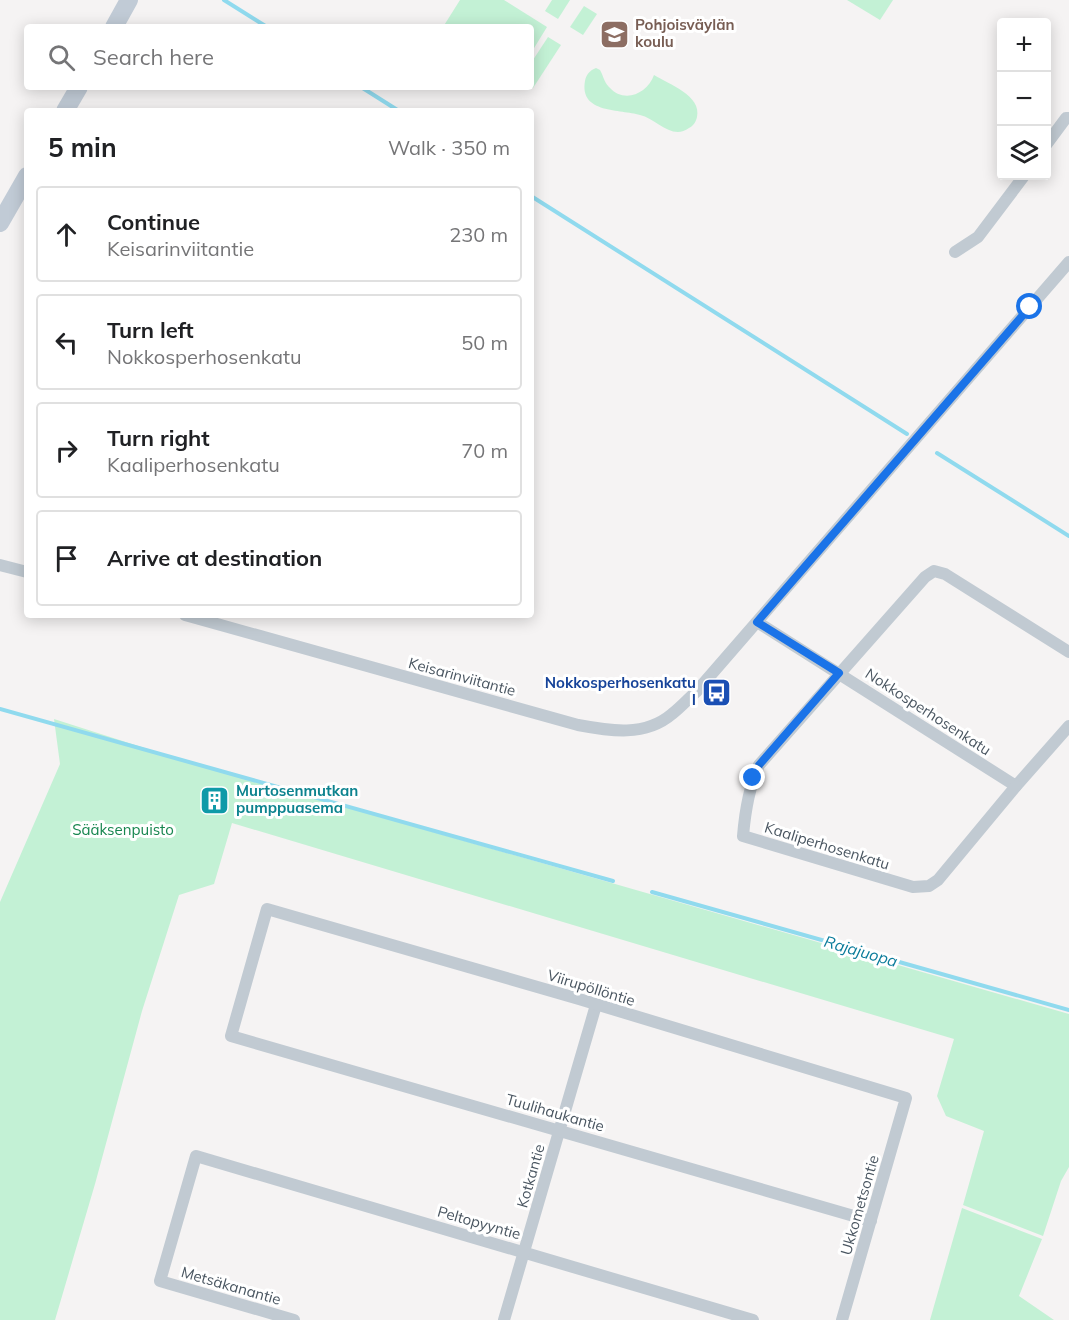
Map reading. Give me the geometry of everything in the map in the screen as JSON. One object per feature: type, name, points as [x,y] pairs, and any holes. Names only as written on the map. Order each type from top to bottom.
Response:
[{"type":"street","points":[[116,24],[129,0]]},
{"type":"street","points":[[67,108],[77,90]]},
{"type":"street","points":[[1051,139],[1066,118],[1069,118]]},
{"type":"street","points":[[955,252],[978,237],[1021,180]]},
{"type":"street","points":[[0,223],[24,181]]},
{"type":"street","name":"Keisarinviitantie","points":[[196,618],[578,725],[610,731],[639,730],[657,724],[671,716],[696,692],[1069,262]]},
{"type":"street","points":[[0,565],[24,571]]},
{"type":"street","points":[[839,673],[925,577],[934,571],[945,574],[1069,652]]},
{"type":"street","name":"Nokkosperhosenkatu","points":[[757,622],[1016,786]]},
{"type":"street","name":"Kaaliperhosenkatu","points":[[839,673],[759,765],[753,778],[745,813],[743,836],[913,887],[929,886],[938,880],[1016,786]]},
{"type":"street","points":[[1016,786],[1069,726]]},
{"type":"street","name":"Viirupöllöntie","points":[[231,1036],[267,909],[906,1098]]},
{"type":"street","name":"Kotkantie","points":[[504,1320],[596,1005]]},
{"type":"street","name":"Tuulihaukantie","points":[[231,1036],[871,1221]]},
{"type":"street","name":"Ukkometsontie","points":[[842,1320],[906,1098]]},
{"type":"street","name":"Peltopyyntie","points":[[160,1281],[196,1156],[753,1320]]},
{"type":"street","name":"Metsäkanantie","points":[[160,1281],[294,1320]]},
{"type":"green space","points":[[460,0],[504,0],[547,27],[534,48],[534,24],[445,24]]},
{"type":"green space","points":[[552,0],[570,0],[558,19],[545,11]]},
{"type":"green space","points":[[847,0],[893,0],[880,20]]},
{"type":"green space","points":[[584,6],[597,14],[583,35],[570,27]]},
{"type":"green space","points":[[548,37],[561,45],[534,86],[534,58]]},
{"type":"green space","points":[[596,68],[600,70],[609,87],[621,95],[628,96],[641,92],[651,82],[654,75],[668,82],[690,97],[697,110],[695,122],[683,131],[671,131],[646,117],[595,105],[588,99],[585,92],[585,81],[589,73]]},
{"type":"green space","name":"Sääksenpuisto","points":[[54,719],[182,760],[1069,1014],[1069,1167],[1061,1181],[1043,1236],[963,1205],[984,1131],[946,1116],[937,1096],[954,1039],[232,823],[214,884],[179,895],[142,1011],[55,1320],[0,1320],[0,902],[60,764]]},
{"type":"green space","points":[[962,1208],[1042,1239],[1019,1296],[1054,1320],[930,1320]]},
{"type":"waterway","points":[[224,0],[262,24]]},
{"type":"waterway","points":[[366,90],[394,108]]},
{"type":"waterway","points":[[534,198],[907,434]]},
{"type":"waterway","points":[[937,453],[1069,536]]},
{"type":"waterway","points":[[0,709],[613,881]]},
{"type":"waterway","name":"Rajajuopa","points":[[652,892],[1069,1010]]},
{"type":"place","name":"Pohjoisväylän koulu","points":[[614,34]]},
{"type":"place","name":"Nokkosperhosenkatu I","points":[[717,692]]},
{"type":"place","name":"Murtosenmutkan pumppuasema","points":[[215,800]]},
{"type":"route","points":[[753,778],[759,765],[839,673],[757,622],[1030,307]]}]
